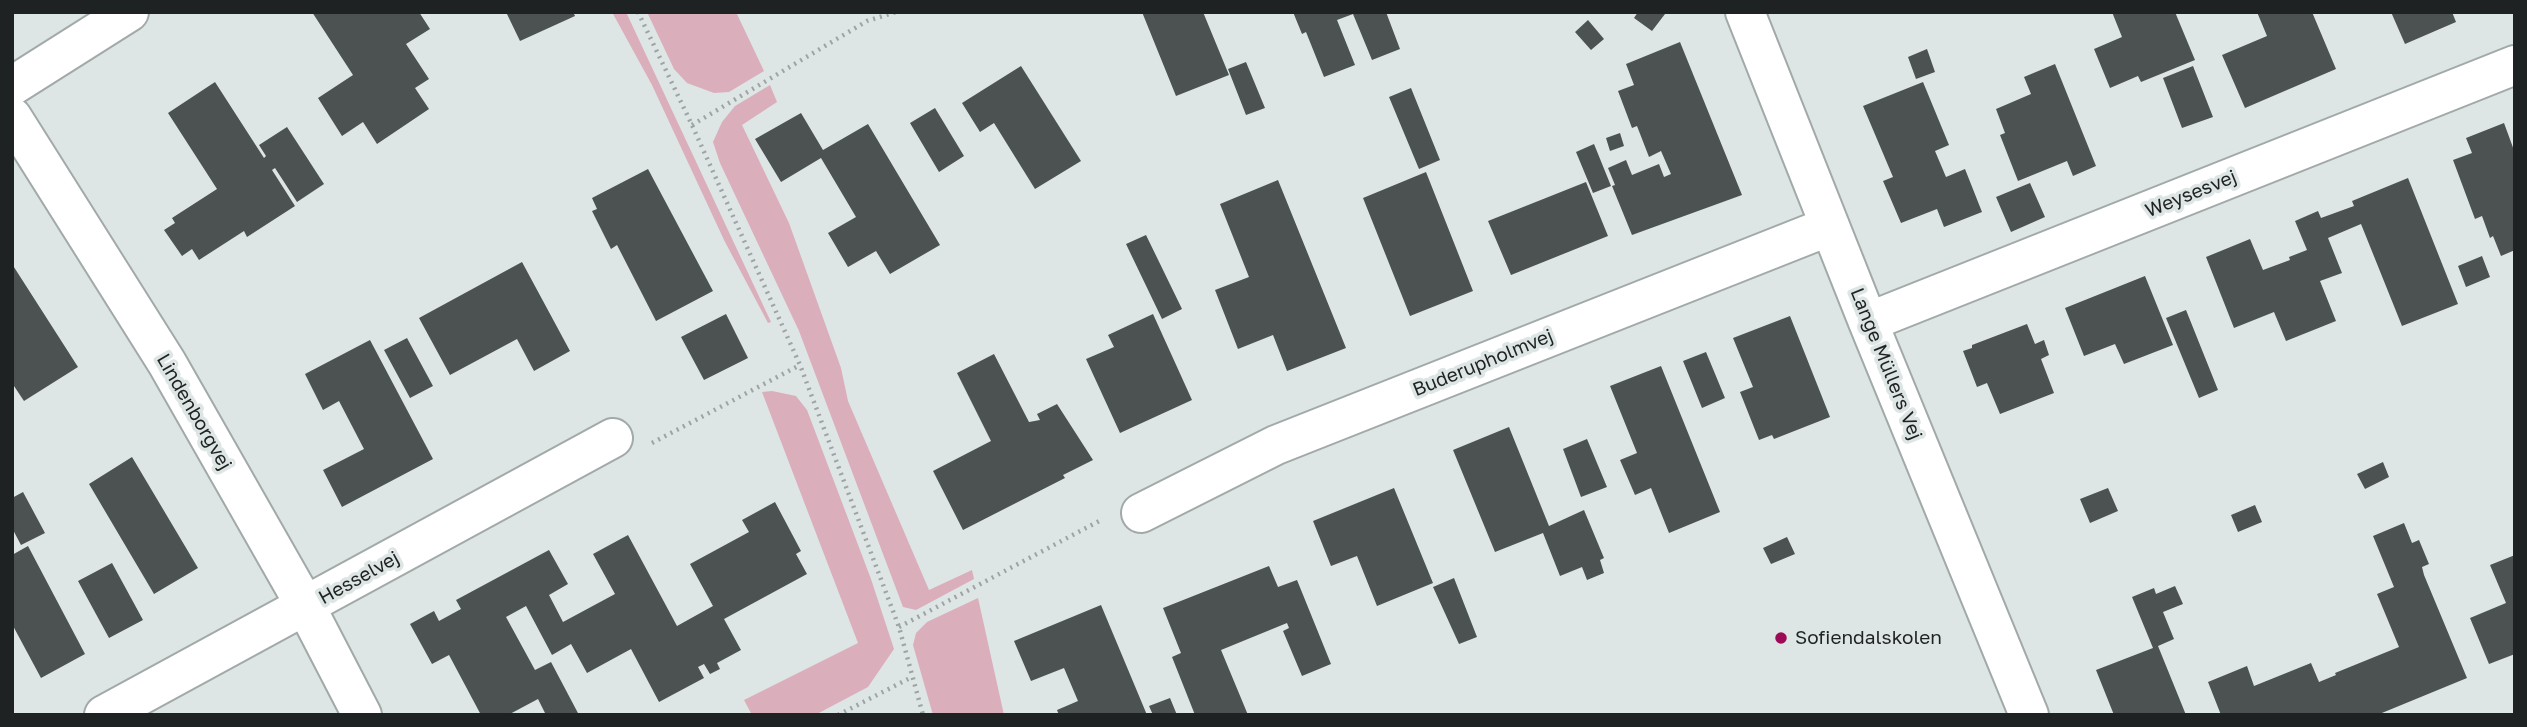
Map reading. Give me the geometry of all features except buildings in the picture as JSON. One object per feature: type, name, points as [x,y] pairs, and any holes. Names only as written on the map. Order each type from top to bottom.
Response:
[{"type":"street","points":[[12,86],[130,12]]},
{"type":"street","name":"Lange Müllers Vej","points":[[1745,12],[2029,715]]},
{"type":"street","name":"Weysesvej","points":[[1868,322],[2515,65]]},
{"type":"street","name":"Lindenborgvej","points":[[12,117],[167,363],[306,607],[362,715]]},
{"type":"street","name":"Buderupholmvej","points":[[1142,513],[1276,445],[1830,226]]},
{"type":"street","name":"Hesselvej","points":[[104,715],[613,439]]},
{"type":"path","points":[[638,12],[800,365],[899,627],[923,715]]},
{"type":"path","points":[[692,125],[867,21],[896,12]]},
{"type":"path","points":[[613,439],[647,445],[800,365]]},
{"type":"path","points":[[899,627],[1107,517],[1142,513]]},
{"type":"path","points":[[838,715],[912,677]]},
{"type":"shaded area","points":[[612,12],[626,12],[771,322],[768,323],[724,240],[652,85]]},
{"type":"shaded area","points":[[647,12],[736,12],[764,71],[729,92],[714,93],[687,83],[674,69]]},
{"type":"shaded area","points":[[770,85],[777,102],[742,125],[789,223],[841,368],[848,401],[929,590],[972,570],[974,579],[916,610],[903,607],[799,331],[720,163],[713,142],[722,122],[735,106]]},
{"type":"shaded area","points":[[772,391],[796,396],[807,410],[871,579],[894,649],[868,687],[815,715],[752,715],[744,700],[858,643],[762,392]]},
{"type":"shaded area","points":[[978,598],[1004,715],[933,715],[913,645],[916,633],[927,622]]},
{"type":"place","name":"Sofiendalskolen","points":[[1781,638]]}]
